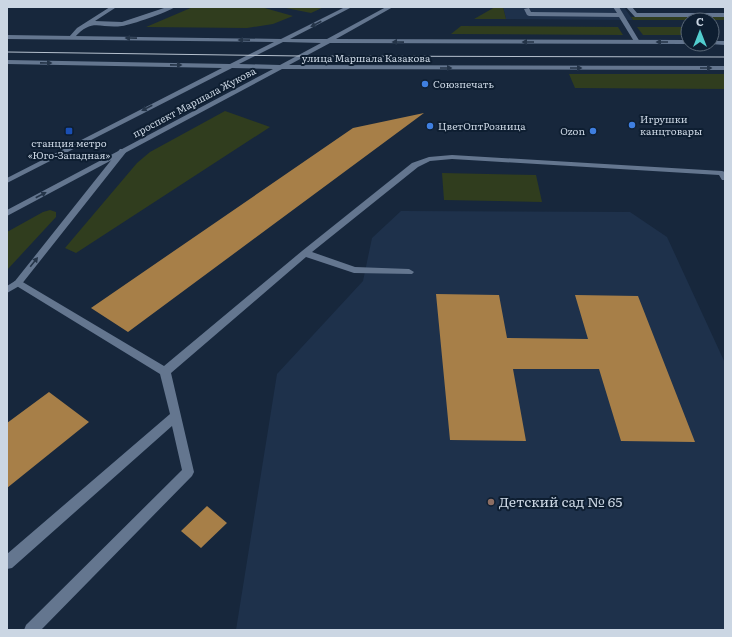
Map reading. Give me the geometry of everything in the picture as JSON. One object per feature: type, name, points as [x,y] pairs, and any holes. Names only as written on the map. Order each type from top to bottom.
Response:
[{"type":"main road","points":[[88,23],[122,24],[172,7]]},
{"type":"main road","name":"проспект Маршала Жукова","points":[[7,181],[348,7]]},
{"type":"main road","name":"проспект Маршала Жукова","points":[[7,213],[282,67],[390,7]]},
{"type":"main road","points":[[616,7],[624,23],[637,42]]},
{"type":"main road","points":[[629,7],[635,15],[725,15]]},
{"type":"main road","points":[[72,37],[79,29],[112,8]]},
{"type":"main road","points":[[527,9],[529,14],[621,15]]},
{"type":"main road","name":"улица Маршала Казакова","points":[[7,37],[327,41],[680,42]]},
{"type":"main road","name":"улица Маршала Казакова","points":[[7,62],[282,67],[725,68]]},
{"type":"main road","points":[[7,290],[18,283],[123,151]]},
{"type":"main road","points":[[165,372],[305,253],[415,165],[429,159],[452,157],[724,175]]},
{"type":"main road","points":[[305,253],[354,270],[409,272]]},
{"type":"main road","points":[[18,283],[165,372],[188,472],[31,630]]},
{"type":"main road","points":[[7,563],[176,416]]},
{"type":"shaded area","points":[[503,7],[624,7],[633,20],[506,19]]},
{"type":"shaded area","name":"Детский сад № 65","points":[[401,211],[630,212],[667,237],[725,363],[725,630],[236,630],[277,374],[363,281],[372,238]]},
{"type":"green space","points":[[193,7],[261,7],[293,16],[273,24],[247,28],[146,27]]},
{"type":"green space","points":[[281,7],[324,7],[311,13]]},
{"type":"green space","points":[[495,7],[503,7],[506,19],[474,19]]},
{"type":"green space","points":[[631,17],[680,17],[680,20],[633,20]]},
{"type":"green space","points":[[720,17],[725,17],[725,20],[720,20]]},
{"type":"green space","points":[[461,26],[618,27],[623,35],[451,34]]},
{"type":"green space","points":[[637,27],[680,27],[680,35],[643,35]]},
{"type":"green space","points":[[569,74],[725,74],[725,89],[575,88]]},
{"type":"green space","points":[[225,111],[270,127],[76,253],[65,248],[137,163],[150,152]]},
{"type":"green space","points":[[442,173],[536,175],[542,202],[444,200]]},
{"type":"green space","points":[[50,210],[56,212],[56,217],[7,270],[7,232],[43,212]]},
{"type":"building","points":[[424,113],[128,332],[91,308],[353,128]]},
{"type":"building","points":[[436,294],[499,295],[507,338],[588,339],[575,295],[638,296],[695,442],[621,441],[599,369],[513,369],[526,441],[450,440]]},
{"type":"building","points":[[49,392],[89,422],[7,488],[7,423]]},
{"type":"building","points":[[207,506],[227,523],[201,548],[181,531]]},
{"type":"tram line","points":[[7,52],[301,56],[725,57]]},
{"type":"place","name":"Союзпечать","points":[[425,84]]},
{"type":"place","name":"Игрушки канцтовары","points":[[632,125]]},
{"type":"place","name":"ЦветОптРозница","points":[[430,126]]},
{"type":"place","name":"станция метро «Юго-Западная»","points":[[69,131]]},
{"type":"place","name":"Ozon","points":[[593,131]]},
{"type":"place","name":"Детский сад № 65","points":[[491,502]]}]
